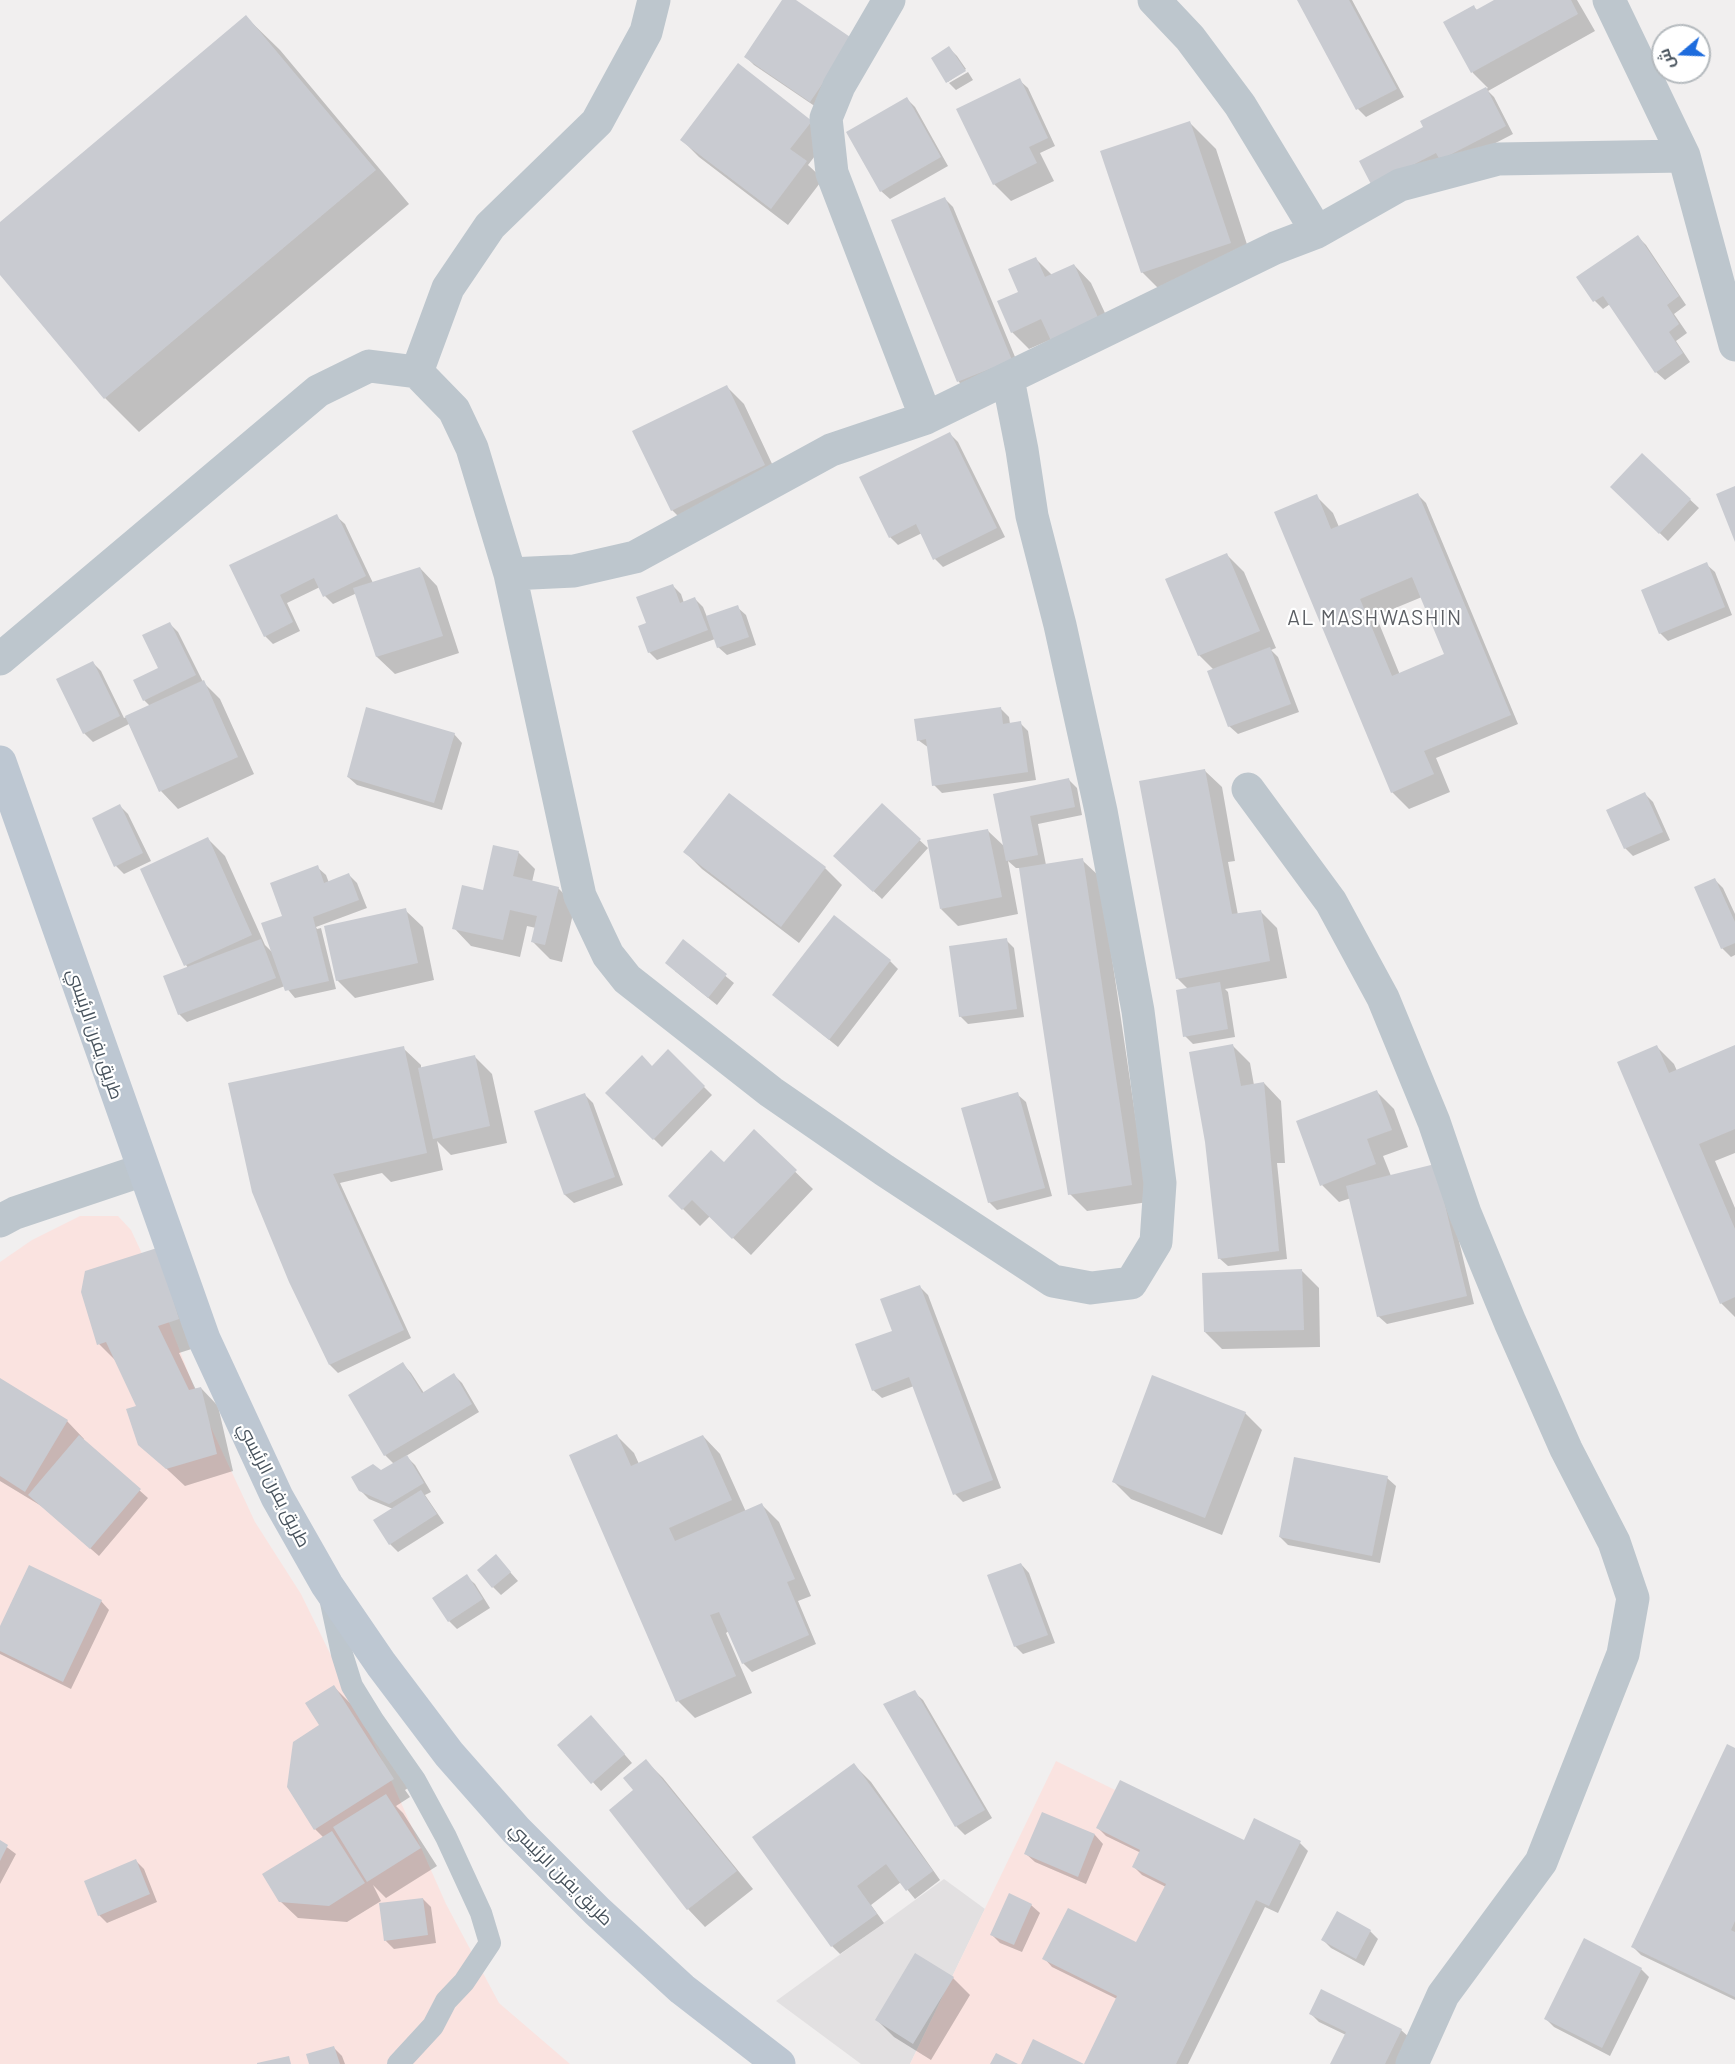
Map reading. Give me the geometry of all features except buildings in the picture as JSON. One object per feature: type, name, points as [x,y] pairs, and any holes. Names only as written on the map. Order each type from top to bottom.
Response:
[{"type":"main road","name":"طريق يفرن الرئيسي","points":[[0,762],[204,1340],[277,1497],[327,1584],[381,1664],[449,1754],[516,1830],[597,1911],[682,1989],[778,2064]]},
{"type":"street","points":[[417,372],[448,288],[490,226],[597,122],[646,32],[654,0]]},
{"type":"street","points":[[889,0],[839,86],[826,118],[832,173],[926,418]]},
{"type":"street","points":[[1154,0],[1190,38],[1240,105],[1317,232]]},
{"type":"street","points":[[1609,0],[1684,156],[1735,345]]},
{"type":"street","points":[[510,574],[574,571],[635,557],[831,450],[926,418],[1275,248],[1317,232],[1400,184],[1498,159],[1684,156]]},
{"type":"street","points":[[0,659],[318,391],[369,366],[417,372],[454,410],[472,448],[510,574],[580,896],[608,955],[627,979],[771,1092],[884,1170],[1053,1281],[1090,1288],[1131,1283],[1156,1242],[1160,1183],[1138,1011],[1101,811],[1060,625],[1032,516],[1008,378]]},
{"type":"street","points":[[1248,789],[1331,902],[1383,998],[1434,1122],[1465,1213],[1510,1322],[1566,1449],[1614,1542],[1632,1598],[1623,1654],[1541,1862],[1443,1995],[1412,2064]]},
{"type":"street","points":[[0,1221],[15,1213],[143,1170]]},
{"type":"lane","points":[[327,1584],[342,1654],[352,1686],[415,1780],[481,1913],[490,1943],[465,1982],[446,2001],[433,2026],[398,2064]]},
{"type":"shaded area","points":[[80,1216],[118,1216],[131,1230],[145,1260],[201,1406],[255,1522],[301,1594],[383,1762],[446,1904],[499,2003],[570,2064],[0,2064],[0,1262],[32,1240]]},
{"type":"shaded area","points":[[1056,1761],[1270,1866],[1174,2064],[910,2064]]},
{"type":"shaded area","points":[[944,1879],[985,1909],[910,2064],[861,2064],[776,2001]]},
{"type":"district","name":"AL MASHWASHIN","points":[[1375,618]]}]
